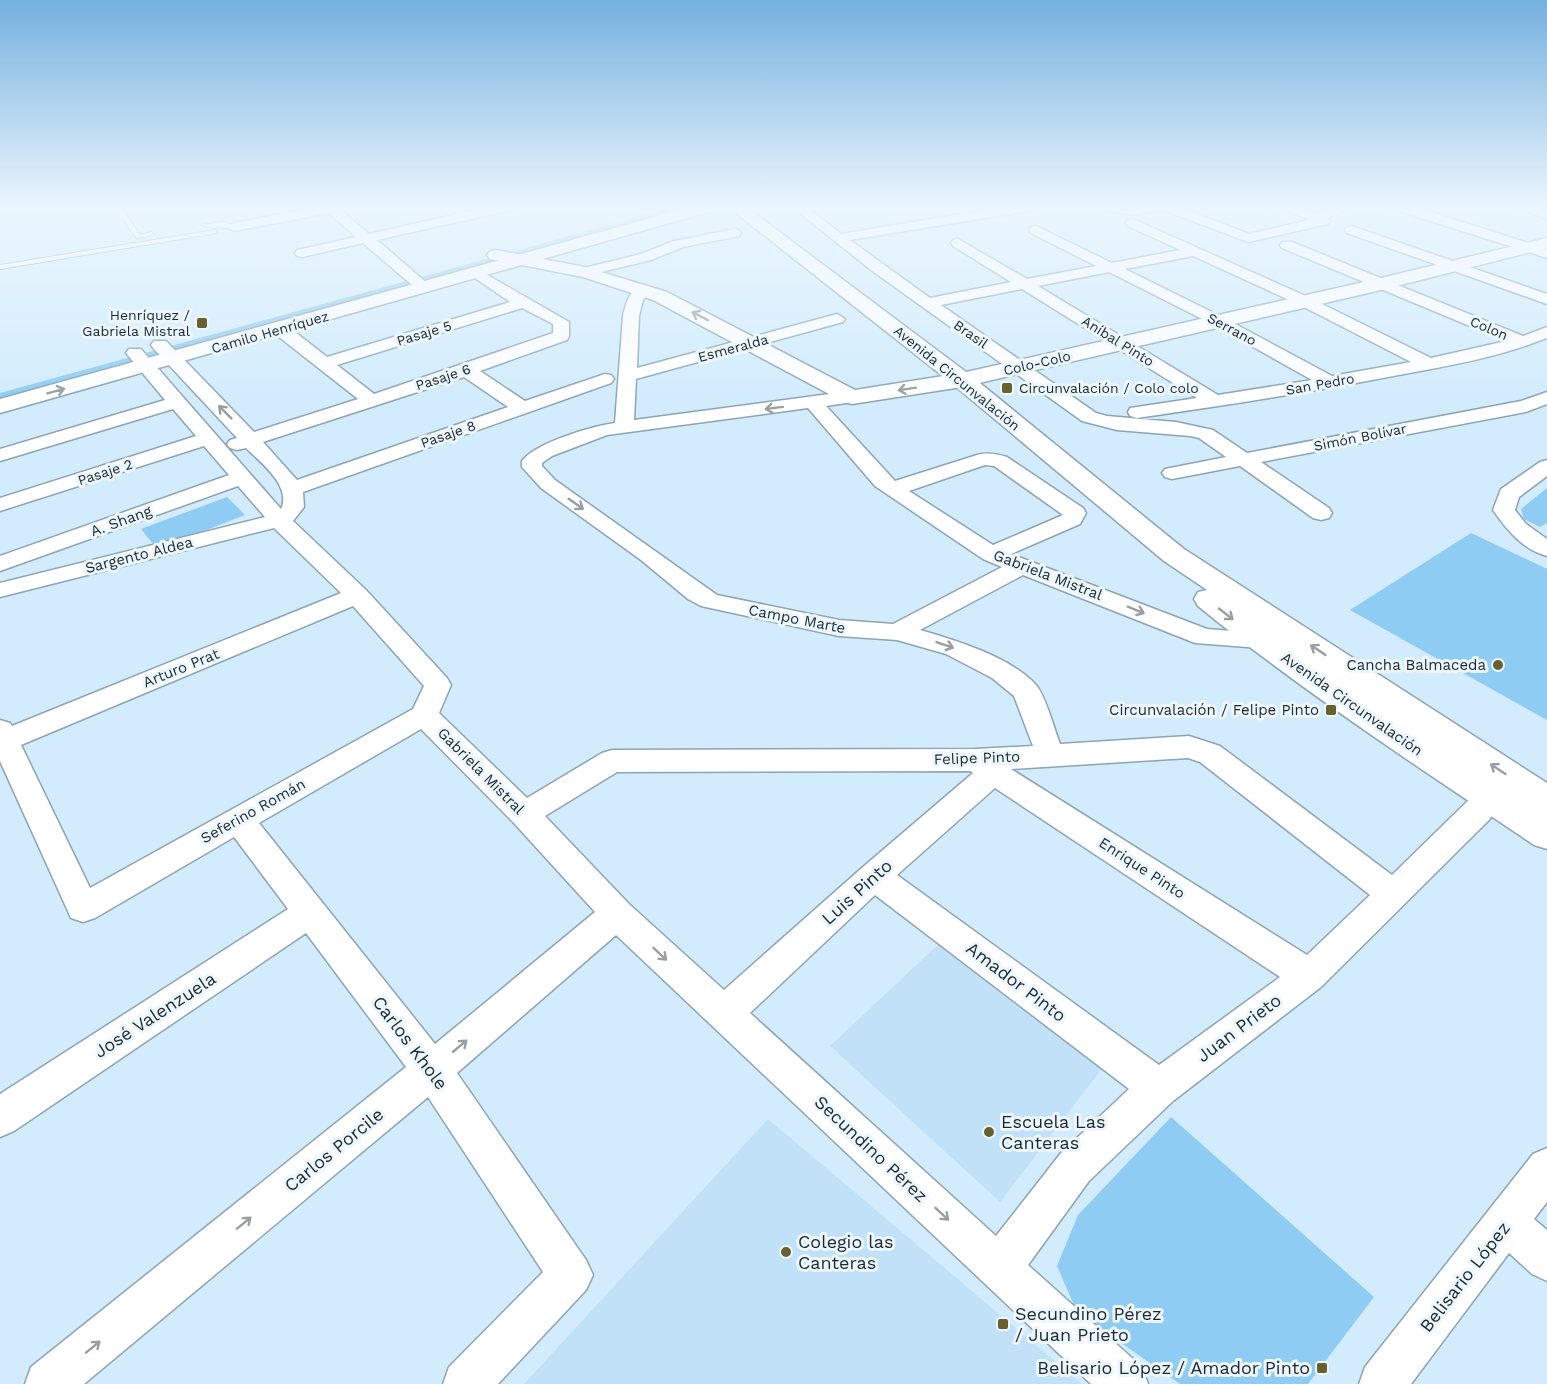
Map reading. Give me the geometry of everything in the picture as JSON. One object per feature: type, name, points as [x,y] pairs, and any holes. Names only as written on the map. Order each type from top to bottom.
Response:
[{"type":"main road","name":"Camilo Henríquez","points":[[166,352],[279,329],[452,271]]},
{"type":"main road","name":"Camilo Henríquez","points":[[0,406],[166,352],[417,283],[485,271]]},
{"type":"main road","points":[[576,271],[644,290],[675,303],[852,397]]},
{"type":"main road","name":"Avenida Circunvalación","points":[[819,271],[962,380],[1174,555],[1547,801]]},
{"type":"main road","name":"Colo-Colo","points":[[852,397],[962,380],[1433,271]]},
{"type":"main road","name":"Camilo Henríquez","points":[[0,389],[141,359]]},
{"type":"main road","name":"Avenida Circunvalación","points":[[1174,555],[1207,596],[1260,640],[1490,798],[1547,834]]},
{"type":"street","points":[[402,271],[417,283]]},
{"type":"street","points":[[585,272],[591,271]]},
{"type":"street","name":"Brasil","points":[[881,271],[1089,417]]},
{"type":"street","name":"Aníbal Pinto","points":[[1002,271],[1216,402]]},
{"type":"street","points":[[928,303],[1090,271]]},
{"type":"street","name":"Serrano","points":[[1115,271],[1218,321],[1331,383]]},
{"type":"street","points":[[1237,271],[1304,301],[1429,364]]},
{"type":"street","name":"Colon","points":[[1349,271],[1523,342]]},
{"type":"street","points":[[1470,271],[1547,298]]},
{"type":"street","name":"Pasaje 6","points":[[214,444],[252,440],[466,370],[561,336],[561,322],[523,303],[477,273]]},
{"type":"street","points":[[624,427],[633,303],[644,290]]},
{"type":"street","name":"Pasaje 5","points":[[325,363],[523,303]]},
{"type":"street","name":"Esmeralda","points":[[627,376],[752,344],[837,319]]},
{"type":"street","points":[[279,329],[371,400]]},
{"type":"street","name":"San Pedro","points":[[1089,417],[1216,402],[1331,383],[1429,364],[1523,342],[1547,332]]},
{"type":"street","points":[[166,352],[285,477],[292,489],[295,505],[293,510],[279,520]]},
{"type":"street","name":"Gabriela Mistral","points":[[141,359],[279,520],[357,595],[438,685],[424,715],[524,814],[617,914]]},
{"type":"street","points":[[466,370],[523,408]]},
{"type":"street","name":"Pasaje 8","points":[[292,489],[605,379]]},
{"type":"street","name":"Colo-Colo","points":[[532,467],[532,461],[544,452],[603,430],[852,397]]},
{"type":"street","name":"Simón Bolívar","points":[[1172,473],[1526,406],[1547,398]]},
{"type":"street","points":[[0,455],[178,402]]},
{"type":"street","name":"Gabriela Mistral","points":[[813,403],[840,437],[882,482],[992,554],[1204,637],[1260,640]]},
{"type":"street","points":[[1089,417],[1101,422],[1187,428],[1206,434],[1321,513]]},
{"type":"street","name":"Pasaje 2","points":[[0,505],[214,444]]},
{"type":"street","points":[[893,489],[984,459],[993,460],[1000,461],[1075,513],[1072,519],[992,554]]},
{"type":"street","points":[[1545,546],[1518,529],[1504,510],[1509,494],[1547,466]]},
{"type":"street","name":"Campo Marte","points":[[532,467],[548,484],[649,555],[696,594],[710,601],[839,628],[897,632],[955,648],[1016,681],[1026,691],[1050,754]]},
{"type":"street","name":"A. Shang","points":[[0,564],[242,477]]},
{"type":"street","name":"Sargento Aldea","points":[[0,590],[279,520]]},
{"type":"street","points":[[897,632],[1023,565]]},
{"type":"street","name":"Arturo Prat","points":[[2,735],[357,595]]},
{"type":"street","name":"Seferino Román","points":[[2,735],[83,908],[424,715]]},
{"type":"street","name":"Felipe Pinto","points":[[524,814],[612,761],[984,766],[1050,754],[1198,749],[1209,754],[1394,895]]},
{"type":"street","name":"Luis Pinto","points":[[724,1013],[874,876],[984,766]]},
{"type":"street","name":"Enrique Pinto","points":[[984,766],[1310,975]]},
{"type":"street","name":"Juan Prieto","points":[[999,1268],[1076,1167],[1159,1088],[1310,975],[1394,895],[1490,798]]},
{"type":"street","name":"Carlos Khole","points":[[238,819],[432,1070],[571,1275],[466,1384]]},
{"type":"street","name":"Amador Pinto","points":[[874,876],[1159,1088]]},
{"type":"street","name":"José Valenzuela","points":[[0,1117],[310,912]]},
{"type":"street","name":"Secundino Pérez","points":[[617,914],[1125,1384]]},
{"type":"street","name":"Carlos Porcile","points":[[48,1384],[432,1070],[617,914]]},
{"type":"street","name":"Belisario López","points":[[1382,1384],[1547,1168]]},
{"type":"street","points":[[1507,1223],[1547,1258]]},
{"type":"shaded area","points":[[445,271],[477,271],[0,402],[0,393]]},
{"type":"shaded area","points":[[1547,488],[1547,523],[1540,527],[1524,519],[1521,509]]},
{"type":"shaded area","points":[[227,497],[245,515],[157,549],[141,529]]},
{"type":"shaded area","name":"Cancha Balmaceda","points":[[1471,533],[1547,569],[1547,720],[1350,610]]},
{"type":"shaded area","name":"Escuela Las Canteras","points":[[943,940],[1107,1062],[1000,1202],[830,1046]]},
{"type":"shaded area","points":[[1171,1117],[1374,1297],[1308,1384],[1180,1384],[1077,1312],[1057,1266],[1078,1215]]},
{"type":"shaded area","name":"Colegio las Canteras","points":[[768,1119],[1082,1384],[524,1384]]},
{"type":"place","name":"Henríquez / Gabriela Mistral","points":[[202,323]]},
{"type":"place","name":"Circunvalación / Colo colo","points":[[1007,388]]},
{"type":"place","name":"Cancha Balmaceda","points":[[1498,665]]},
{"type":"place","name":"Circunvalación / Felipe Pinto","points":[[1331,710]]},
{"type":"place","name":"Escuela Las Canteras","points":[[989,1132]]},
{"type":"place","name":"Colegio las Canteras","points":[[786,1252]]},
{"type":"place","name":"Secundino Pérez / Juan Prieto","points":[[1003,1324]]},
{"type":"place","name":"Belisario López / Amador Pinto","points":[[1322,1368]]}]
